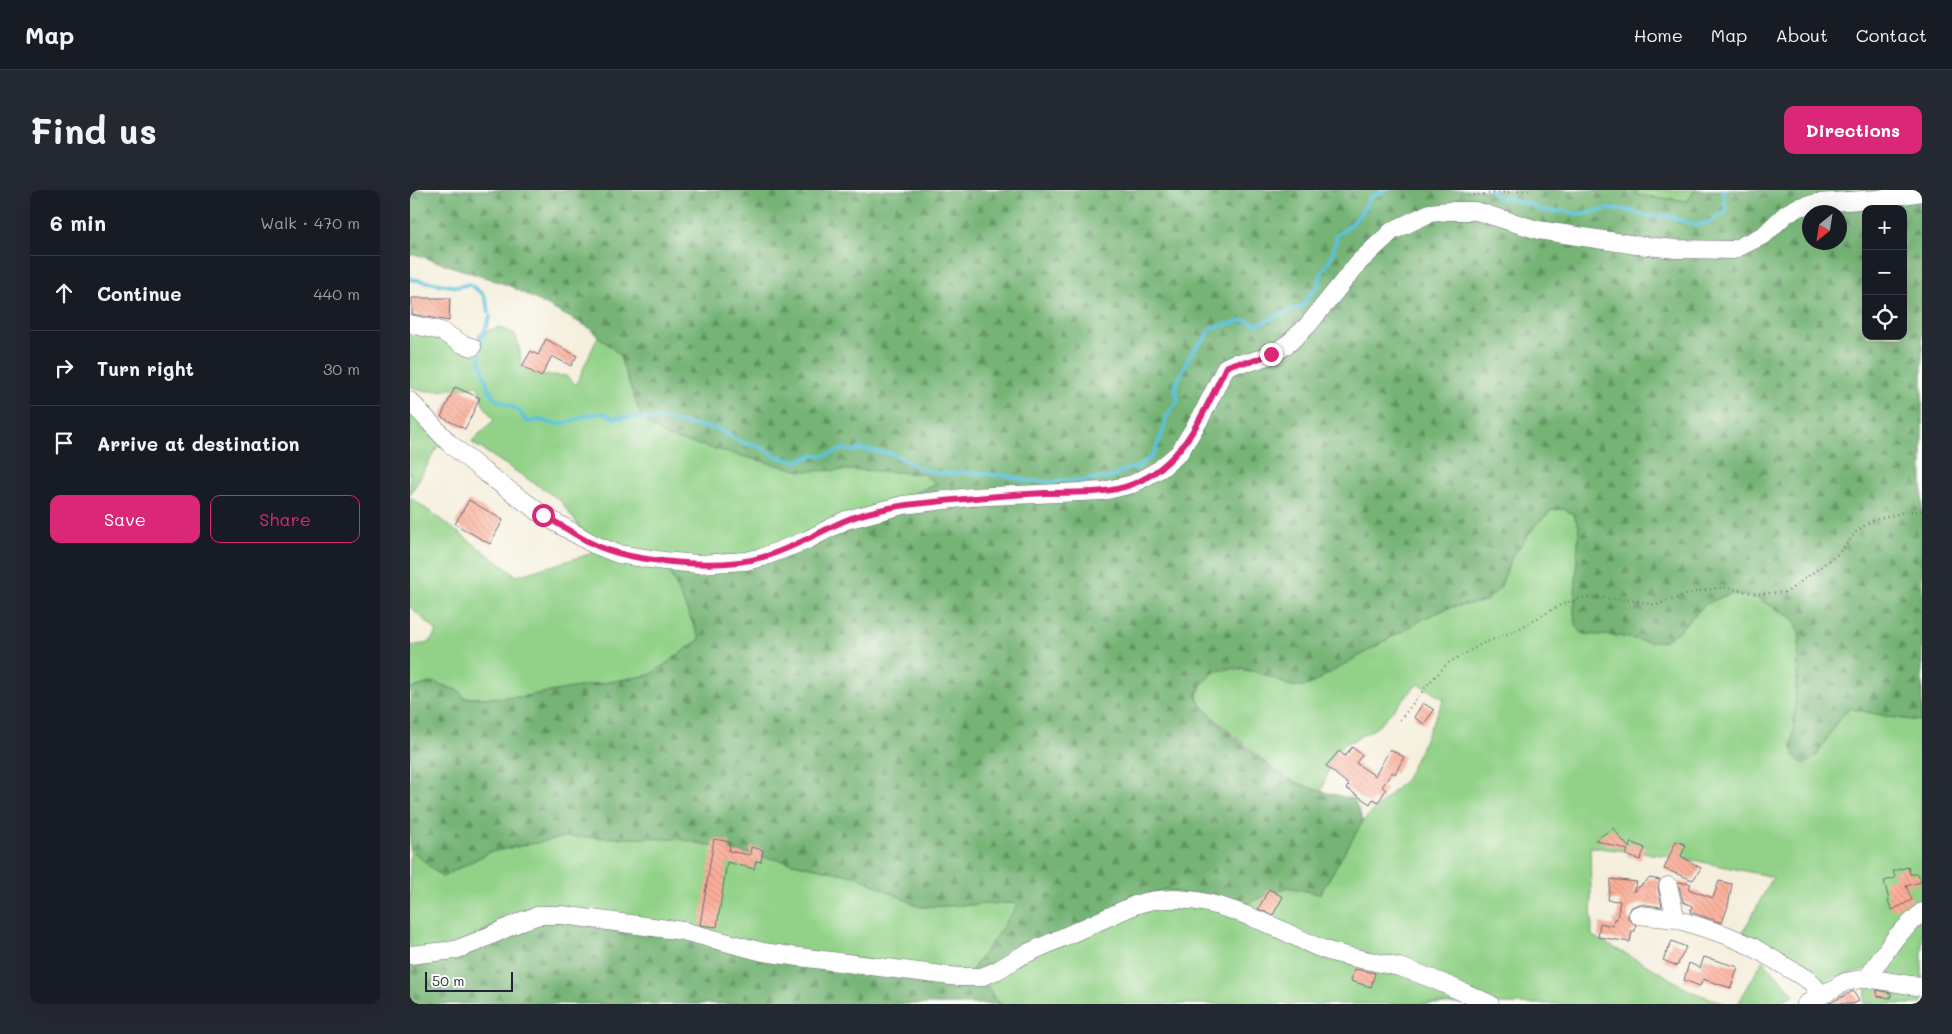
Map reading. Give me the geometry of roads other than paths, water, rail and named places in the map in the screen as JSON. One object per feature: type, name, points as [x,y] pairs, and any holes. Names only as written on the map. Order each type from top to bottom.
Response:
[{"type":"lane","points":[[410,401],[449,443],[483,471],[543,515],[593,544],[618,554],[664,561],[698,564],[746,561],[763,557],[808,540],[846,520],[903,505],[972,497],[1103,491],[1133,484],[1160,469],[1178,453],[1201,417],[1226,367],[1235,363],[1250,362],[1271,354],[1290,343],[1366,256],[1392,231],[1430,213],[1476,211],[1538,230],[1636,245],[1676,249],[1733,250],[1764,235],[1786,214],[1799,206],[1878,199],[1922,192]]},
{"type":"lane","points":[[410,324],[441,331],[462,344],[472,347]]},
{"type":"lane","points":[[1668,886],[1676,919]]},
{"type":"lane","points":[[410,955],[455,950],[540,915],[562,915],[683,931],[763,952],[959,977],[981,977],[1046,944],[1135,905],[1147,901],[1179,898],[1197,900],[1257,919],[1312,946],[1348,958],[1398,967],[1414,972],[1490,1004]]},
{"type":"lane","points":[[1867,978],[1896,937],[1922,912]]},
{"type":"lane","points":[[1638,915],[1676,919],[1726,935],[1751,946],[1810,980],[1821,994]]},
{"type":"lane","points":[[1806,1004],[1821,994],[1846,982],[1867,978],[1922,987]]},
{"type":"waterway","points":[[490,317],[479,345],[480,360],[489,390],[494,398],[519,410],[525,420],[529,422],[541,420],[554,424],[566,423],[587,415],[603,413],[614,418],[658,419],[718,429],[745,444],[756,445],[778,457],[796,461],[815,455],[825,456],[843,449],[853,451],[861,449],[893,454],[920,468],[936,473],[953,474],[960,472],[1008,476],[1029,481],[1053,482],[1068,480],[1079,482],[1096,478],[1108,479],[1124,470],[1139,467],[1153,456],[1163,431],[1166,417],[1178,400],[1175,387],[1189,357],[1204,340],[1211,328],[1245,320],[1258,325],[1280,314],[1302,307],[1310,294],[1319,286],[1320,276],[1332,255],[1336,235],[1356,219],[1370,197],[1385,190]]},
{"type":"waterway","points":[[1490,190],[1498,198],[1510,198],[1517,202],[1527,203],[1543,211],[1565,211],[1576,214],[1607,209],[1626,210],[1647,216],[1668,216],[1696,225],[1707,223],[1726,212],[1722,190]]},
{"type":"waterway","points":[[410,279],[458,287],[469,284],[484,295],[489,312]]}]
